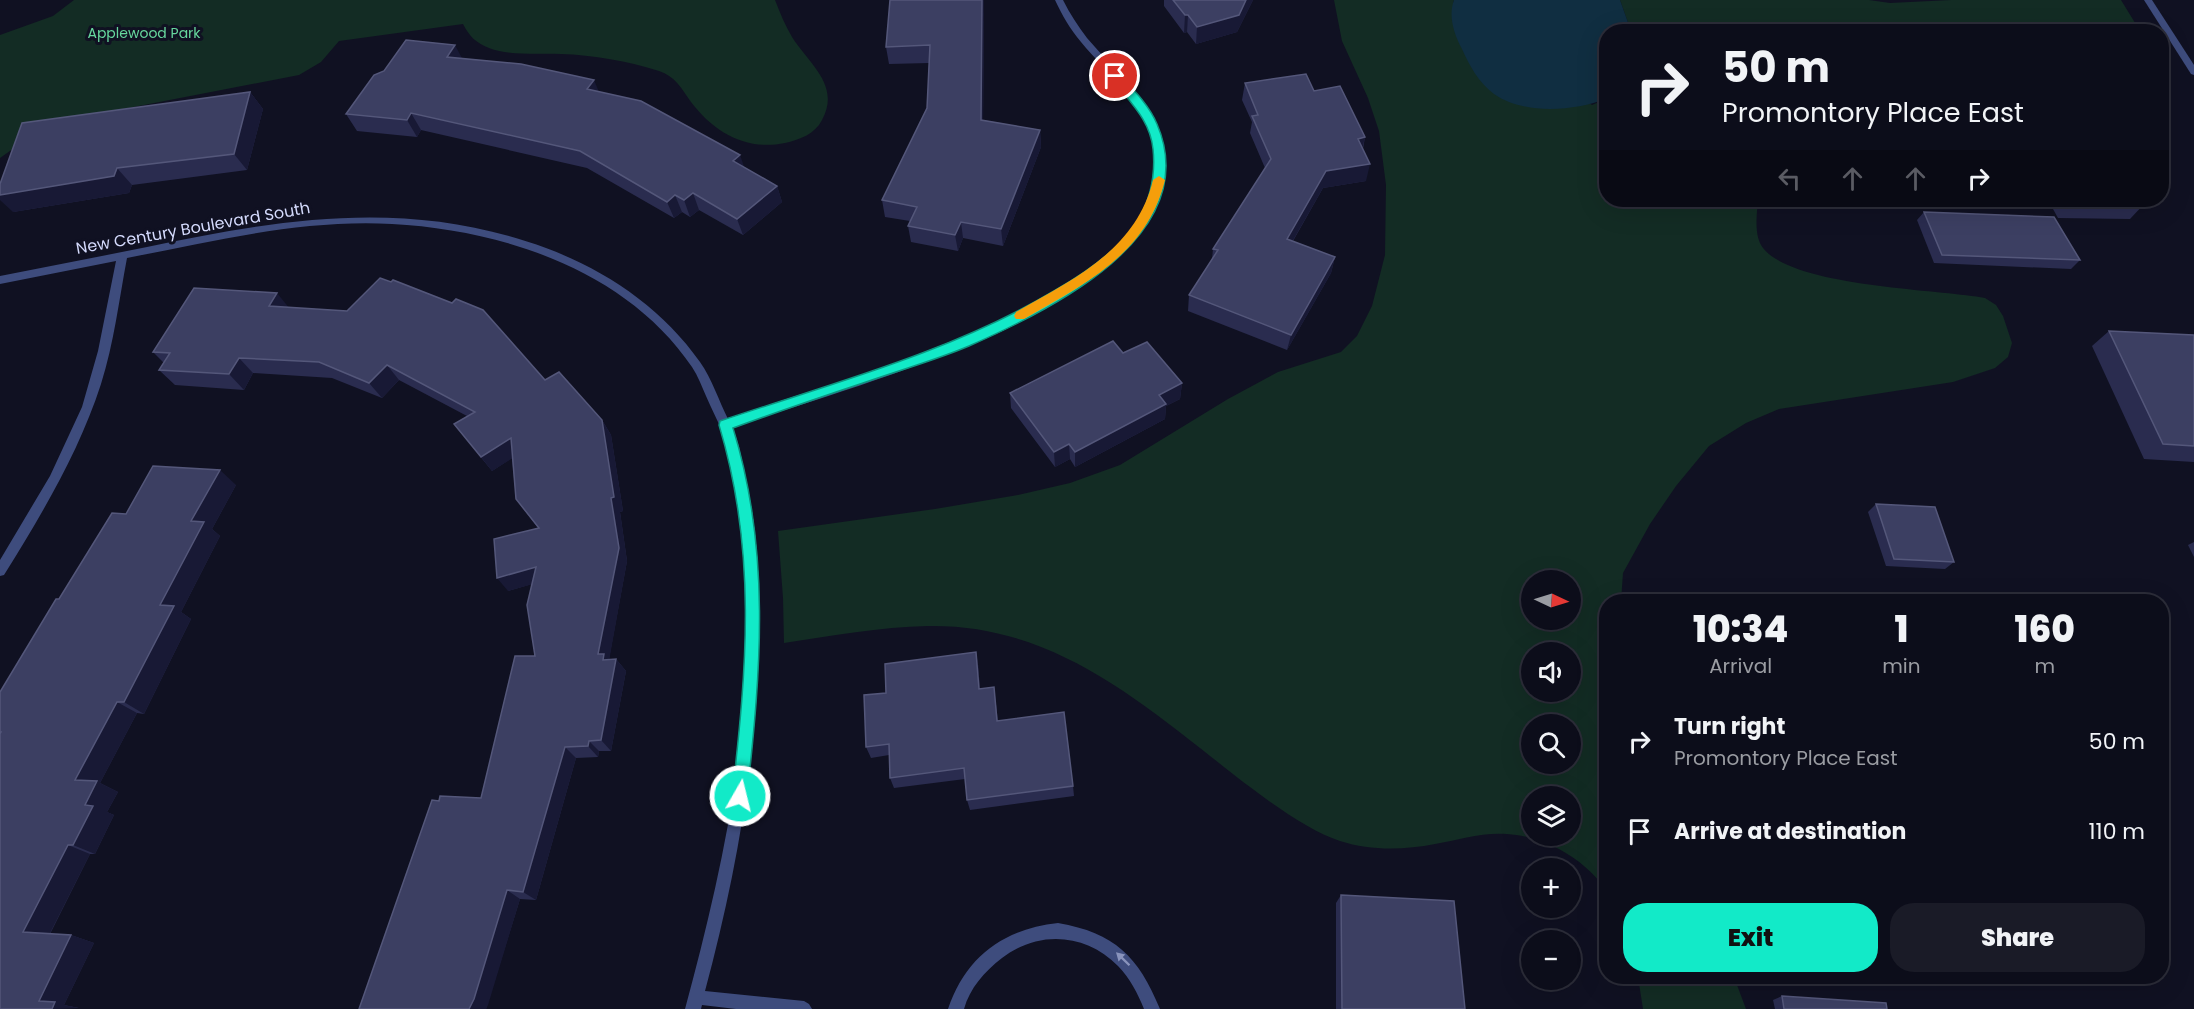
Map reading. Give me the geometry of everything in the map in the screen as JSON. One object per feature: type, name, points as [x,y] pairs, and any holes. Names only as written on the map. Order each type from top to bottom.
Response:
[{"type":"street","points":[[725,425],[964,343],[1036,308],[1084,279],[1105,264],[1135,234],[1154,199],[1159,179],[1159,147],[1156,135],[1139,102],[1092,52],[1068,18],[1059,0]]},
{"type":"street","points":[[2148,0],[2163,24]]},
{"type":"street","points":[[2169,33],[2194,72]]},
{"type":"street","name":"New Century Boulevard South","points":[[0,280],[252,231],[342,221],[422,222],[506,238],[563,258],[589,271],[657,320],[679,343],[700,371],[725,425],[743,494],[751,548],[752,666],[745,759],[737,815],[694,1003]]},
{"type":"street","points":[[0,571],[60,469],[88,402],[105,345],[122,256]]},
{"type":"street","points":[[956,1009],[966,985],[993,953],[1010,942],[1028,935],[1067,931],[1086,935],[1120,955],[1144,987],[1152,1009]]},
{"type":"street","points":[[694,1003],[804,1009]]},
{"type":"green space","name":"Applewood Park","points":[[74,0],[775,0],[792,37],[825,85],[828,96],[827,107],[819,125],[811,133],[785,143],[757,144],[732,137],[720,130],[700,113],[678,84],[665,73],[598,57],[497,51],[484,46],[470,36],[463,24],[339,41],[321,62],[299,75],[82,117],[31,136],[0,158],[0,35],[53,16]]},
{"type":"green space","points":[[1334,0],[1454,0],[1453,4],[1592,105],[1599,102],[1599,207],[1757,207],[1756,222],[1759,240],[1761,245],[1776,259],[1800,270],[1830,278],[1985,298],[1996,305],[2003,316],[2012,343],[2008,357],[1995,368],[1953,382],[1779,409],[1746,423],[1709,446],[1676,486],[1650,524],[1623,573],[1622,594],[1599,594],[1599,882],[1581,864],[1581,858],[1573,858],[1553,846],[1581,846],[1581,786],[1521,786],[1521,836],[1489,834],[1423,846],[1364,847],[1340,841],[1305,825],[1231,773],[1139,702],[1075,662],[1041,647],[1006,635],[968,628],[928,626],[874,630],[784,643],[778,531],[935,509],[1018,495],[1070,483],[1120,465],[1228,399],[1278,372],[1341,352],[1357,336],[1372,306],[1385,255],[1386,185],[1379,131],[1368,98],[1342,41]]},
{"type":"green space","points":[[1620,0],[1869,0],[1890,3],[1951,0],[2121,0],[2136,24],[1629,24]]},
{"type":"green space","points":[[1639,984],[1737,984],[1746,1009],[1643,1009]]},
{"type":"water","points":[[1454,0],[1620,0],[1629,24],[1599,24],[1599,101],[1564,108],[1534,108],[1506,101],[1484,85],[1468,61],[1457,37],[1452,19]]},
{"type":"building","points":[[890,0],[982,0],[981,120],[1040,130],[1001,229],[961,222],[955,235],[908,226],[917,207],[882,200],[927,108],[930,45],[886,47]]},
{"type":"building","points":[[1173,0],[1246,0],[1239,15],[1197,27]]},
{"type":"building","points":[[406,40],[455,45],[447,57],[521,64],[594,80],[587,89],[641,101],[740,155],[733,161],[777,186],[737,219],[693,193],[684,200],[675,195],[667,202],[580,151],[411,113],[407,120],[346,114],[374,75],[384,71]]},
{"type":"building","points":[[1306,74],[1314,91],[1340,86],[1365,137],[1358,139],[1370,164],[1326,171],[1287,239],[1335,257],[1291,335],[1189,295],[1218,250],[1213,249],[1271,159],[1252,116],[1258,115],[1245,83]]},
{"type":"building","points":[[250,92],[234,154],[117,168],[114,176],[0,195],[0,184],[22,123]]},
{"type":"building","points":[[1924,212],[2054,217],[2080,260],[1942,255]]},
{"type":"building","points":[[380,278],[391,282],[393,280],[452,303],[456,299],[483,310],[545,380],[559,372],[602,420],[614,497],[611,498],[619,548],[598,654],[604,654],[603,660],[616,659],[601,740],[589,741],[588,746],[565,747],[523,892],[507,890],[469,1009],[359,1009],[432,800],[439,801],[440,796],[481,798],[515,656],[535,656],[527,605],[536,567],[497,578],[494,539],[539,528],[516,499],[511,438],[481,457],[454,424],[475,412],[387,365],[369,383],[319,362],[239,358],[229,374],[159,370],[170,353],[153,352],[194,288],[277,293],[269,306],[347,311]]},
{"type":"building","points":[[2109,331],[2194,335],[2194,446],[2163,444]]},
{"type":"building","points":[[1113,341],[1123,353],[1147,342],[1182,383],[1159,395],[1166,404],[1075,452],[1069,444],[1054,452],[1010,393]]},
{"type":"building","points":[[153,466],[220,470],[191,521],[204,522],[160,605],[174,606],[124,702],[117,702],[75,780],[97,781],[85,805],[93,806],[73,845],[68,845],[23,932],[71,935],[39,1001],[55,1002],[52,1009],[0,1009],[0,692],[56,599],[59,599],[112,513],[126,514]]},
{"type":"building","points":[[1876,504],[1935,507],[1954,562],[1894,559]]},
{"type":"building","points":[[976,652],[979,689],[994,687],[997,721],[1064,712],[1073,786],[967,800],[964,768],[890,778],[889,744],[866,747],[864,695],[886,693],[885,664]]},
{"type":"building","points":[[1341,895],[1454,901],[1465,1009],[1342,1009]]},
{"type":"building","points":[[1782,996],[1886,1003],[1887,1009],[1784,1009]]},
{"type":"slow traffic","points":[[1020,316],[1084,279],[1121,249],[1144,221],[1154,199],[1159,180]]},
{"type":"route","points":[[740,796],[750,706],[753,595],[751,548],[745,503],[725,425],[964,343],[1036,308],[1105,264],[1135,234],[1144,221],[1154,199],[1159,179],[1159,147],[1152,124],[1139,102],[1115,76]]}]
